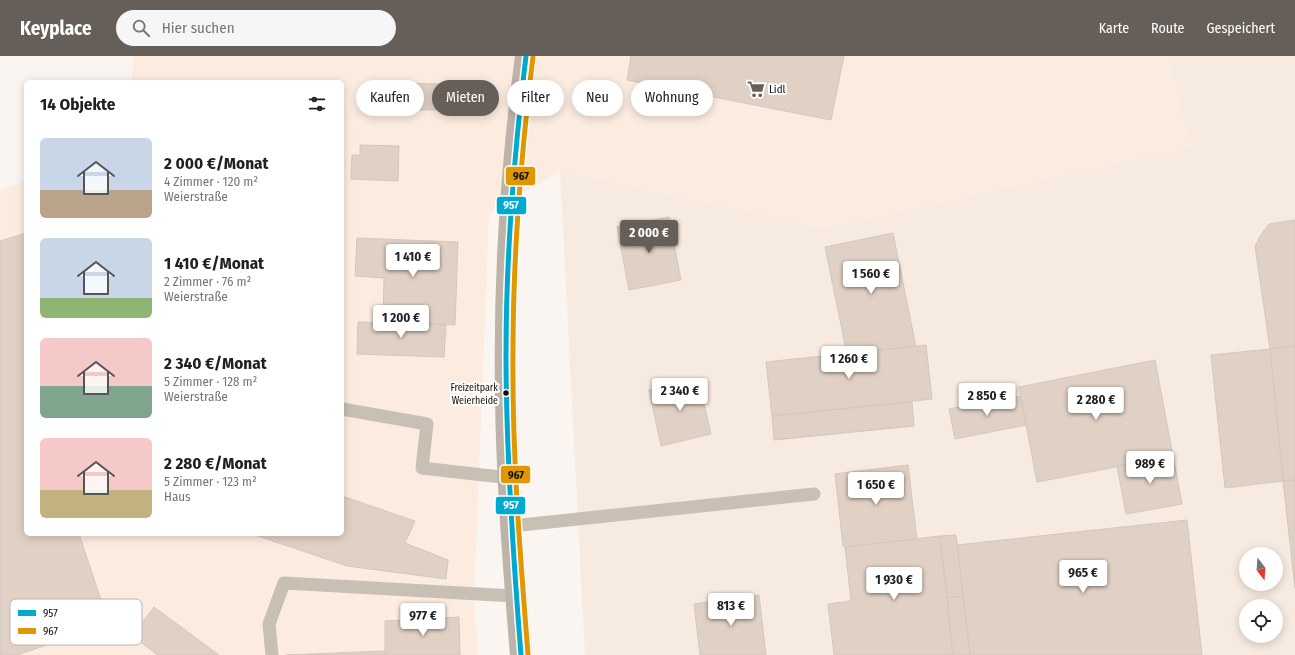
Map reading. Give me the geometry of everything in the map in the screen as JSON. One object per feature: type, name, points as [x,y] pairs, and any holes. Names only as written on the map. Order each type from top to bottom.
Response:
[{"type":"main road","points":[[521,655],[516,596],[506,395],[509,224],[519,108],[526,56]]},
{"type":"lane","points":[[344,409],[427,424],[422,468],[510,478]]},
{"type":"lane","points":[[512,526],[814,494]]},
{"type":"lane","points":[[272,655],[269,624],[284,584],[516,596]]},
{"type":"shaded area","points":[[134,56],[1168,56],[1189,147],[826,228],[560,171],[489,214],[474,599],[478,655],[0,655],[0,190],[24,182],[24,536],[344,536],[344,80],[131,80]]},
{"type":"shaded area","points":[[1168,56],[1295,56],[1295,655],[585,655],[560,171],[826,228],[1189,147]]},
{"type":"building","name":"Lidl","points":[[631,56],[844,56],[831,120],[713,97],[713,80],[627,80]]},
{"type":"building","points":[[424,84],[432,84],[432,110],[424,110]]},
{"type":"building","points":[[360,145],[399,146],[398,181],[351,179],[352,155],[360,155]]},
{"type":"building","points":[[669,217],[681,280],[629,290],[617,227]]},
{"type":"building","points":[[1295,220],[1295,346],[1270,349],[1255,246],[1269,224]]},
{"type":"building","points":[[893,233],[916,347],[847,354],[825,247]]},
{"type":"building","points":[[24,234],[24,536],[80,536],[101,599],[10,599],[10,645],[47,645],[17,655],[0,655],[0,241]]},
{"type":"building","points":[[357,238],[458,242],[455,325],[383,322],[384,278],[355,276]]},
{"type":"building","points":[[358,322],[446,325],[444,357],[357,354]]},
{"type":"building","points":[[926,345],[932,399],[772,416],[766,362]]},
{"type":"building","points":[[1295,346],[1295,480],[1283,481],[1270,349]]},
{"type":"building","points":[[1270,349],[1283,481],[1225,488],[1211,355]]},
{"type":"building","points":[[1155,360],[1173,456],[1037,482],[1019,387]]},
{"type":"building","points":[[698,379],[711,434],[661,446],[649,390]]},
{"type":"building","points":[[1020,396],[1026,425],[955,439],[949,409]]},
{"type":"building","points":[[912,402],[914,426],[774,440],[772,416]]},
{"type":"building","points":[[1173,456],[1182,504],[1126,514],[1117,466]]},
{"type":"building","points":[[908,465],[917,539],[843,546],[835,474]]},
{"type":"building","points":[[1295,480],[1295,588],[1283,481]]},
{"type":"building","points":[[344,497],[415,521],[405,543],[448,560],[446,579],[347,566],[258,536],[344,536]]},
{"type":"building","points":[[1187,520],[1202,655],[970,655],[957,545]]},
{"type":"building","points":[[956,535],[963,596],[947,598],[940,536]]},
{"type":"building","points":[[940,536],[953,655],[834,655],[828,604],[851,601],[845,547]]},
{"type":"building","points":[[759,595],[766,655],[700,655],[694,604]]},
{"type":"building","points":[[963,596],[970,655],[953,655],[947,598]]},
{"type":"building","points":[[154,607],[219,655],[158,655],[142,643],[142,623]]},
{"type":"building","points":[[459,617],[460,655],[385,655],[385,621]]},
{"type":"building","points":[[385,651],[385,655],[286,655]]},
{"type":"transit line","name":"957","points":[[521,655],[510,504],[507,429],[506,317],[509,242],[518,130],[526,56]]},
{"type":"transit line","name":"967","points":[[528,654],[515,466],[513,315],[518,204],[533,57]]},
{"type":"place","name":"Lidl","points":[[756,89]]},
{"type":"place","name":"Freizeitpark Weierheide","points":[[506,393]]}]
